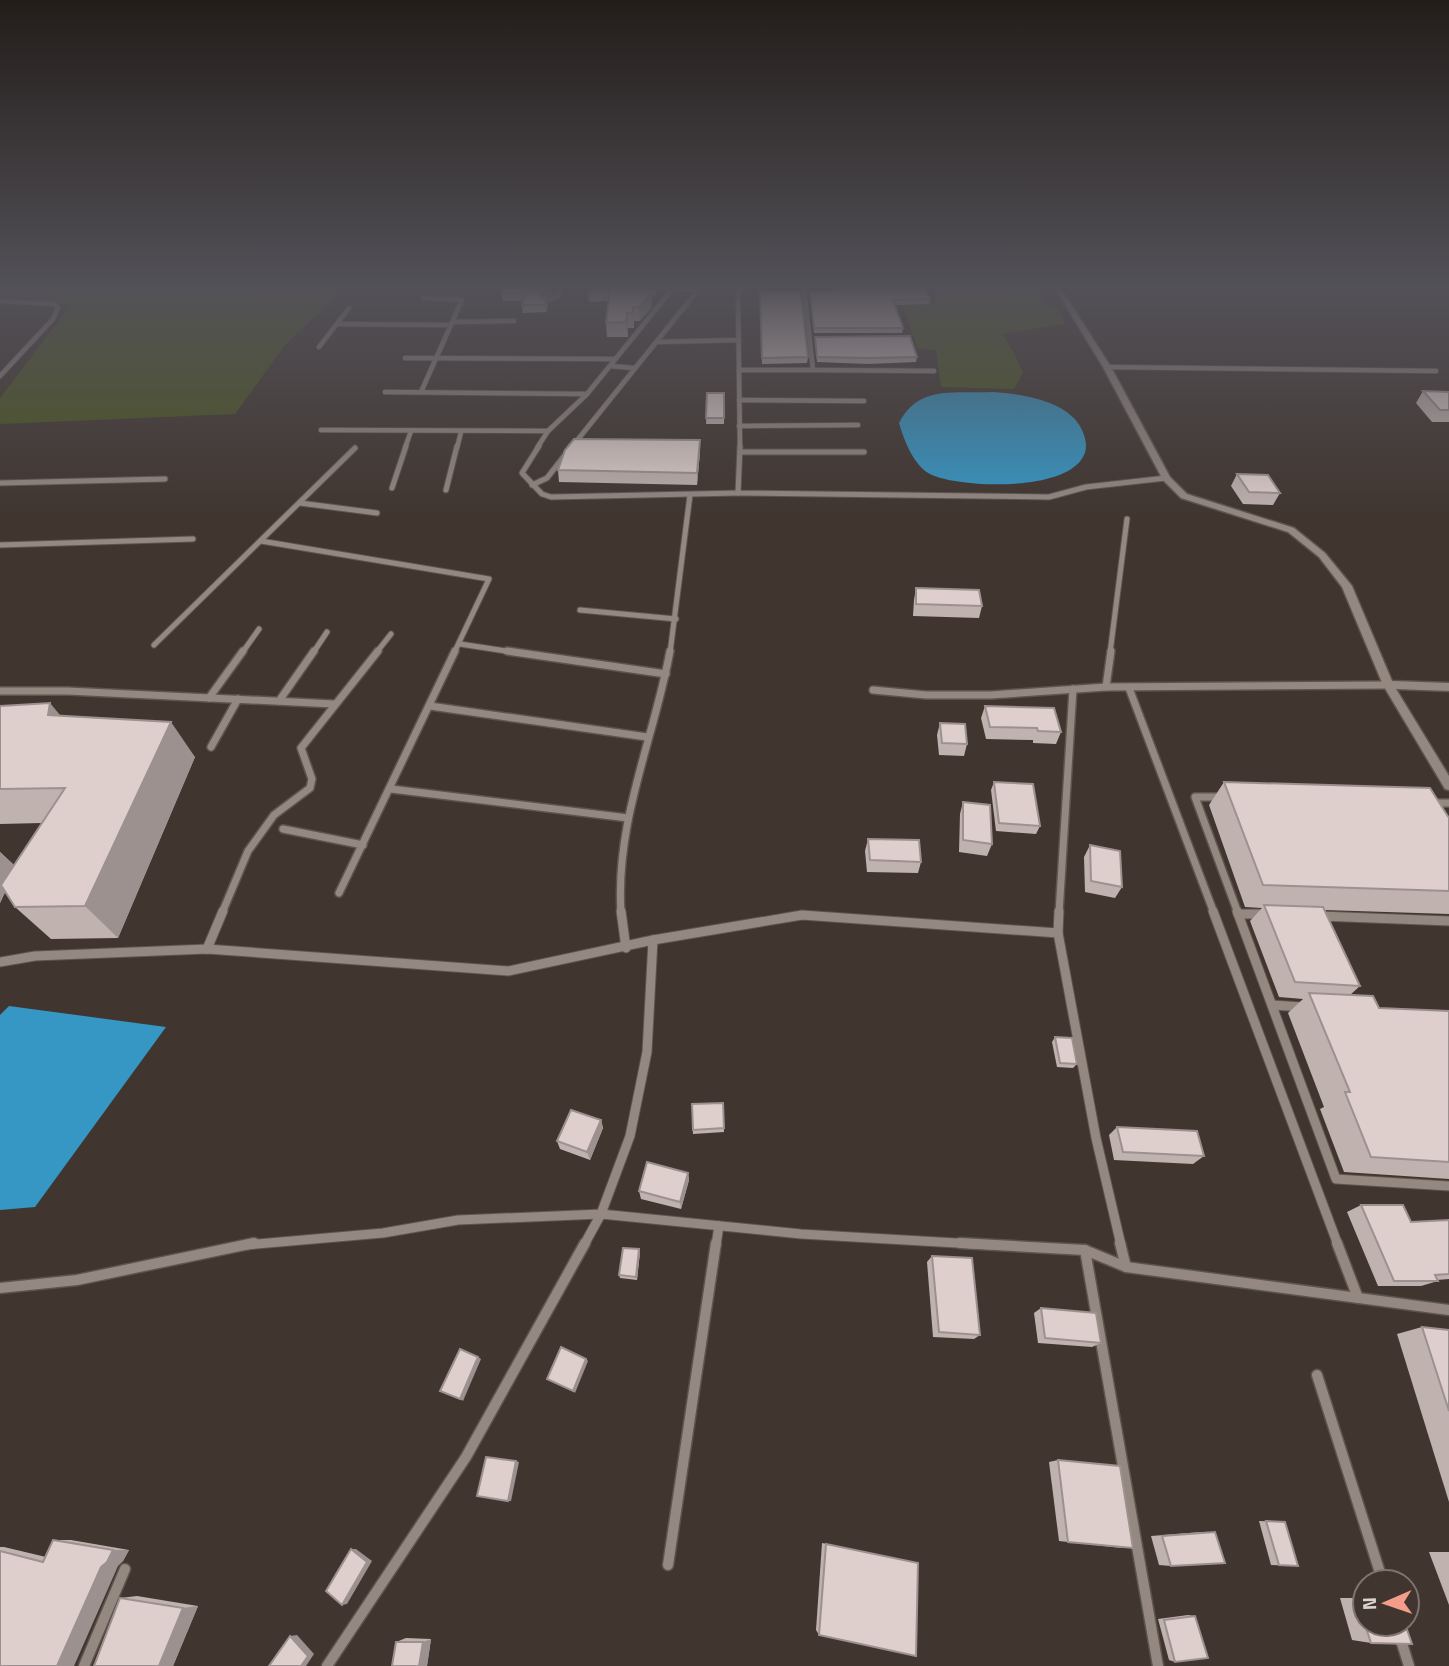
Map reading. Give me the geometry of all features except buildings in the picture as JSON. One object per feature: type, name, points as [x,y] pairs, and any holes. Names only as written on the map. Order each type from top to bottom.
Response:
[{"type":"street","points":[[421,392],[433,365]]},
{"type":"street","points":[[533,485],[547,478],[638,365]]},
{"type":"street","points":[[737,494],[740,452],[739,365]]},
{"type":"street","points":[[812,365],[813,370]]},
{"type":"street","points":[[635,368],[610,366],[587,394],[548,432],[522,473],[542,494],[551,498],[737,494],[1014,498],[1049,496],[1086,487],[1166,478]]},
{"type":"street","points":[[1436,371],[1107,367],[1166,478],[1184,496],[1291,530],[1322,555],[1346,586],[1388,685],[1449,786]]},
{"type":"street","points":[[739,370],[934,371]]},
{"type":"street","points":[[385,392],[587,394]]},
{"type":"street","points":[[738,400],[864,401]]},
{"type":"street","points":[[739,426],[858,425]]},
{"type":"street","points":[[321,430],[548,432]]},
{"type":"street","points":[[392,488],[411,431]]},
{"type":"street","points":[[446,490],[461,432]]},
{"type":"street","points":[[154,645],[355,448]]},
{"type":"street","points":[[740,452],[864,452]]},
{"type":"street","points":[[0,483],[165,479]]},
{"type":"street","points":[[626,948],[620,925],[619,889],[628,818],[647,737],[666,674],[676,619],[690,495]]},
{"type":"street","points":[[300,503],[377,513]]},
{"type":"street","points":[[1106,687],[1127,519]]},
{"type":"street","points":[[0,545],[193,539]]},
{"type":"street","points":[[261,541],[489,579],[339,893]]},
{"type":"street","points":[[580,610],[676,619]]},
{"type":"street","points":[[209,698],[258,629]]},
{"type":"street","points":[[279,701],[327,632]]},
{"type":"street","points":[[207,949],[248,851],[274,815],[310,788],[312,779],[301,748],[391,634]]},
{"type":"street","points":[[460,644],[666,674]]},
{"type":"street","points":[[873,690],[926,695],[991,695],[1106,687],[1449,687]]},
{"type":"street","points":[[1129,688],[1358,1298]]},
{"type":"street","points":[[1073,689],[1058,933],[1096,1138],[1126,1267]]},
{"type":"street","points":[[0,691],[68,691],[334,704]]},
{"type":"street","points":[[211,747],[239,699]]},
{"type":"street","points":[[430,706],[647,737]]},
{"type":"street","points":[[391,789],[628,818]]},
{"type":"street","points":[[1236,798],[1195,797],[1336,1179],[1449,1186]]},
{"type":"street","points":[[1423,802],[1449,803]]},
{"type":"street","points":[[283,829],[363,845]]},
{"type":"street","points":[[1238,914],[1278,915]]},
{"type":"street","points":[[0,961],[35,956],[207,949],[508,971],[626,948],[653,940],[802,915],[1058,933]]},
{"type":"street","points":[[1304,916],[1449,921]]},
{"type":"street","points":[[327,1666],[466,1457],[601,1214],[629,1136],[647,1052],[653,940]]},
{"type":"street","points":[[1272,1005],[1313,1007]]},
{"type":"street","points":[[0,1288],[77,1280],[259,1242],[383,1233],[458,1220],[601,1214],[801,1234],[1085,1250],[1126,1267],[1449,1310]]},
{"type":"street","points":[[668,1565],[719,1226]]},
{"type":"street","points":[[1085,1250],[1158,1666]]},
{"type":"street","points":[[1317,1375],[1379,1568]]},
{"type":"street","points":[[84,1666],[125,1569]]},
{"type":"street","points":[[1400,1638],[1409,1666]]},
{"type":"green space","points":[[25,365],[271,365],[235,414],[0,424],[0,398]]},
{"type":"green space","points":[[938,365],[1019,365],[1023,373],[1014,389],[941,387]]},
{"type":"water","points":[[993,392],[1046,402],[1070,414],[1078,423],[1085,439],[1085,451],[1081,460],[1070,470],[1053,477],[1010,484],[946,479],[932,475],[920,466],[899,423],[907,411],[917,402],[939,394]]},
{"type":"water","points":[[9,1006],[166,1027],[35,1207],[0,1210],[0,1015]]}]
